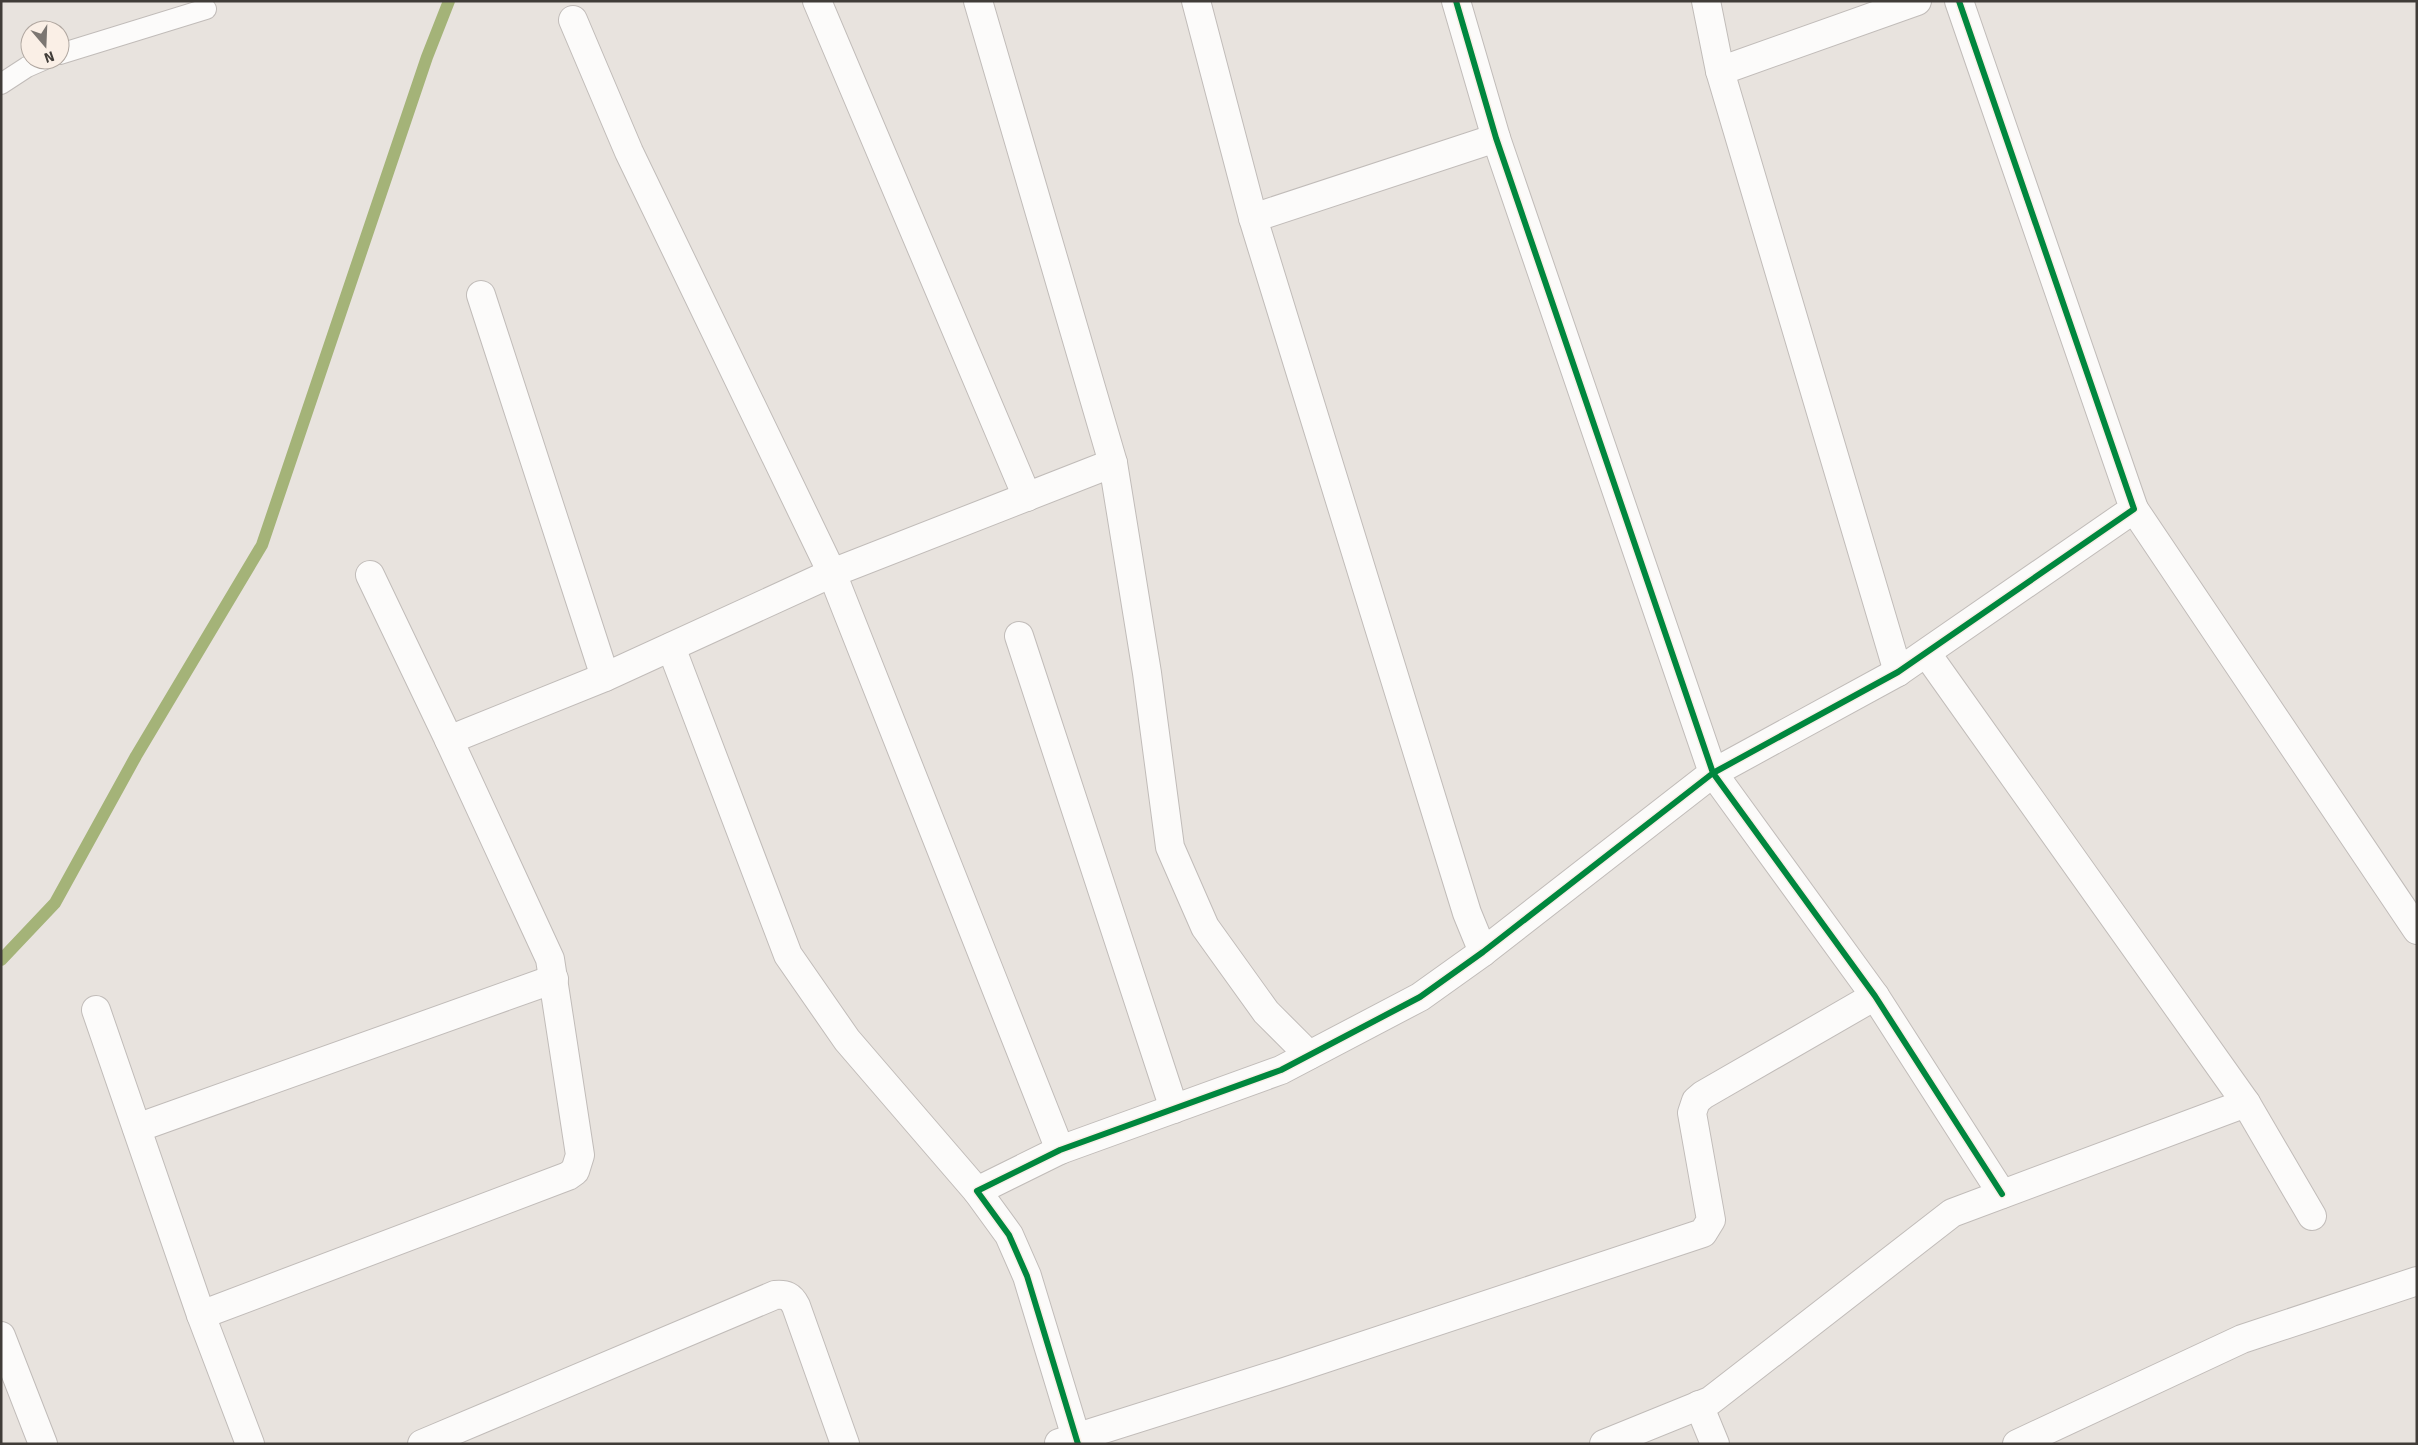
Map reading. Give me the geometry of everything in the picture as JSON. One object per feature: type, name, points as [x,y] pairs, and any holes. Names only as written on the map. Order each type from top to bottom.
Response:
[{"type":"street","points":[[817,1],[1027,496]]},
{"type":"street","points":[[978,1],[1113,463],[1147,673],[1170,847],[1205,927],[1266,1012],[1308,1055]]},
{"type":"street","points":[[1196,1],[1253,218],[1464,903],[1483,952]]},
{"type":"street","points":[[1456,1],[1496,138],[1713,773],[1874,996],[2002,1194]]},
{"type":"street","points":[[1706,1],[1720,71],[1898,672]]},
{"type":"street","points":[[1720,71],[1917,1]]},
{"type":"street","points":[[1959,1],[2134,509],[2417,930]]},
{"type":"street","points":[[573,20],[629,152],[832,573],[1060,1150]]},
{"type":"street","points":[[1253,218],[1496,138]]},
{"type":"street","points":[[481,295],[605,677]]},
{"type":"street","points":[[449,740],[605,677],[832,573],[1113,463]]},
{"type":"street","points":[[977,1191],[1060,1150],[1281,1070],[1420,997],[1483,952],[1713,773],[1898,672],[1927,654],[2134,509]]},
{"type":"street","points":[[201,1315],[568,1176],[575,1171],[580,1156],[554,979],[543,944],[449,740],[370,576]]},
{"type":"street","points":[[1019,636],[1174,1109]]},
{"type":"street","points":[[671,647],[788,955],[847,1040],[977,1191],[1009,1235],[1027,1276],[1070,1441],[1703,1233],[1711,1220],[1692,1113],[1696,1101],[1874,996]]},
{"type":"street","points":[[1927,654],[2246,1103],[2312,1216]]},
{"type":"street","points":[[137,1128],[554,979]]},
{"type":"street","points":[[96,1010],[201,1315],[250,1444]]},
{"type":"street","points":[[1604,1444],[1710,1401],[1952,1213],[2246,1103]]},
{"type":"street","points":[[2017,1444],[2242,1339],[2417,1281]]},
{"type":"street","points":[[422,1444],[766,1298],[784,1294],[792,1299],[796,1306],[845,1444]]},
{"type":"street","points":[[1,1336],[43,1444]]},
{"type":"street","points":[[1699,1405],[1715,1444]]},
{"type":"lane","points":[[70,51],[206,9]]},
{"type":"lane","points":[[1,84],[22,70]]},
{"type":"waterway","points":[[1,960],[55,903],[136,756],[262,545],[427,57],[449,1]]},
{"type":"cycle path","points":[[1078,1444],[1027,1276],[1009,1235],[977,1191],[1060,1150],[1281,1070],[1420,997],[1483,952],[1713,773],[1496,138],[1456,1]]},
{"type":"cycle path","points":[[1959,1],[2134,509],[1898,672],[1713,773],[1875,996],[2002,1194]]}]
